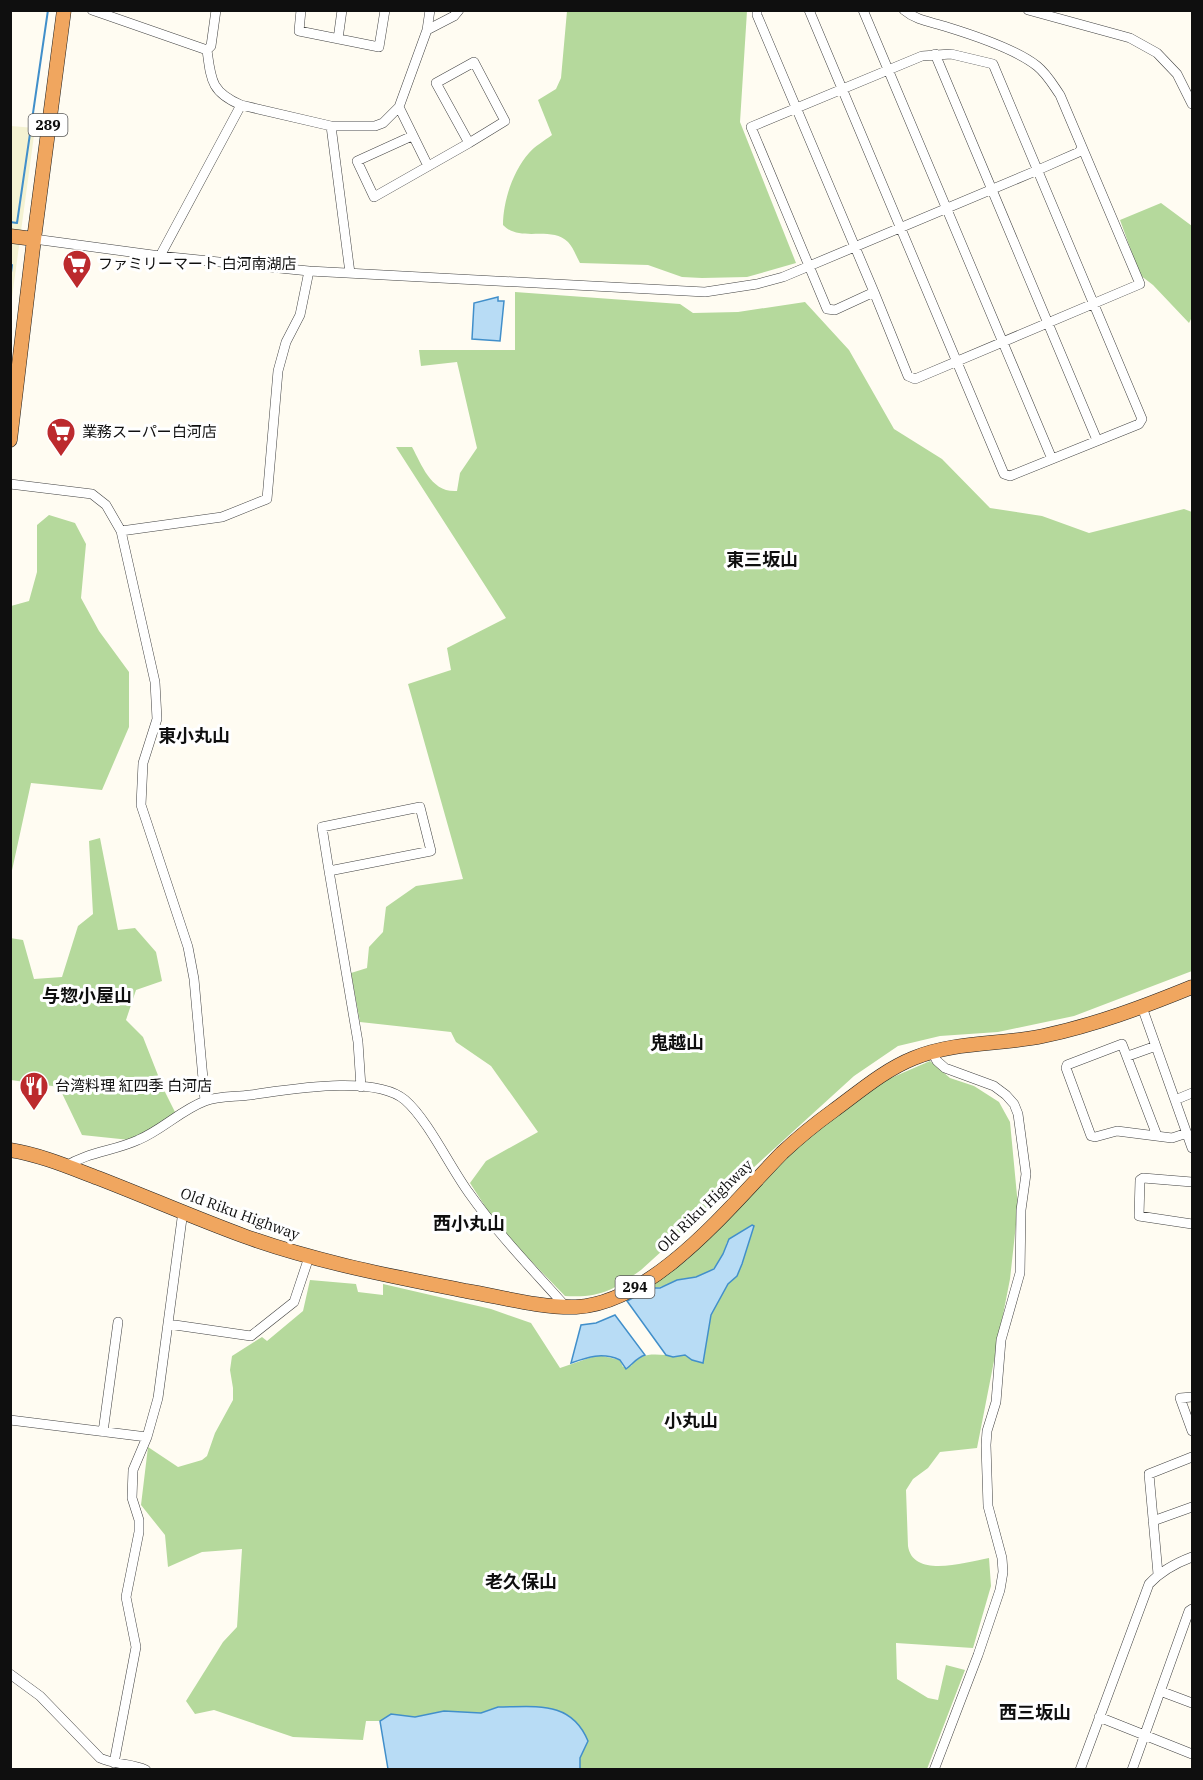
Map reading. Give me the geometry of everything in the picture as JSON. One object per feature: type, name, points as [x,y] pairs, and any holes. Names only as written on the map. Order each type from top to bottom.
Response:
[{"type":"highway","name":"289","points":[[10,440],[64,10]]},
{"type":"highway","points":[[10,236],[34,239]]},
{"type":"highway","name":"Old Riku Highway","points":[[10,1150],[66,1166],[244,1236],[309,1257],[373,1273],[535,1304],[566,1307],[594,1305],[633,1289],[681,1255],[783,1152],[810,1128],[883,1074],[914,1058],[948,1048],[1042,1036],[1092,1025],[1192,987]]},
{"type":"street","points":[[92,10],[207,50]]},
{"type":"street","points":[[207,50],[211,46],[216,10]]},
{"type":"street","points":[[301,10],[298,31],[379,47],[385,10]]},
{"type":"street","points":[[338,39],[342,10]]},
{"type":"street","points":[[207,50],[211,79],[217,90],[241,105],[331,126],[375,126],[383,123],[399,107],[427,30],[430,10]]},
{"type":"street","points":[[427,30],[454,16],[459,10]]},
{"type":"street","points":[[757,10],[908,376],[915,379],[1140,284],[1060,95],[1037,66],[1018,54],[946,26],[912,17],[904,10]]},
{"type":"street","points":[[809,10],[842,89],[901,228],[1004,474],[1010,476],[1139,424],[1142,419],[993,64],[951,54],[922,56],[888,70],[842,89],[796,108],[751,127],[827,309],[835,310],[874,292]]},
{"type":"street","points":[[863,10],[1052,459]]},
{"type":"street","points":[[1028,10],[1130,38],[1157,53],[1177,74],[1192,104]]},
{"type":"street","points":[[935,54],[1097,440]]},
{"type":"street","points":[[412,136],[357,160],[374,197],[428,166],[505,121],[474,62],[436,83],[469,142]]},
{"type":"street","points":[[160,256],[241,105]]},
{"type":"street","points":[[399,107],[428,166]]},
{"type":"street","points":[[331,126],[350,273]]},
{"type":"street","points":[[34,239],[160,256],[309,271],[705,292],[757,284],[809,267],[1038,170],[1079,152],[1082,148]]},
{"type":"street","points":[[121,531],[222,517],[267,500],[278,370],[286,342],[300,315],[309,271]]},
{"type":"street","points":[[10,484],[92,494],[106,505],[121,531],[155,682],[157,719],[143,763],[141,805],[188,946],[194,979],[206,1101]]},
{"type":"street","points":[[329,871],[431,852],[420,807],[322,827],[329,871],[358,1042],[361,1086]]},
{"type":"street","points":[[1142,1007],[1192,1148]]},
{"type":"street","points":[[1156,1136],[1122,1044],[1067,1065],[1066,1068],[1091,1136],[1117,1131],[1156,1136],[1172,1138],[1187,1133]]},
{"type":"street","points":[[1128,1056],[1156,1046]]},
{"type":"street","points":[[932,1052],[945,1068],[994,1086],[1014,1104],[1018,1114],[1026,1174],[1021,1210],[1020,1273],[1001,1340],[996,1402],[987,1431],[986,1445],[988,1506],[1002,1558],[1003,1572],[1000,1590],[978,1655],[934,1770]]},
{"type":"street","points":[[66,1166],[80,1158],[136,1142],[159,1131],[206,1101],[313,1087],[361,1086],[392,1091],[406,1101],[420,1117],[469,1193],[501,1236],[566,1307]]},
{"type":"street","points":[[1175,1100],[1192,1093]]},
{"type":"street","points":[[1192,1182],[1143,1178],[1140,1180],[1139,1216],[1192,1224]]},
{"type":"street","points":[[114,1763],[136,1647],[126,1597],[139,1532],[139,1520],[132,1498],[133,1470],[147,1437],[158,1398],[183,1211]]},
{"type":"street","points":[[168,1324],[251,1336],[294,1302],[309,1257]]},
{"type":"street","points":[[104,1432],[118,1322]]},
{"type":"street","points":[[1192,1397],[1180,1398],[1192,1431]]},
{"type":"street","points":[[10,1420],[147,1437]]},
{"type":"street","points":[[1158,1574],[1149,1474],[1192,1457]]},
{"type":"street","points":[[1153,1521],[1192,1507]]},
{"type":"street","points":[[1080,1770],[1149,1584],[1158,1574],[1192,1557]]},
{"type":"street","points":[[1132,1770],[1189,1611],[1192,1609]]},
{"type":"street","points":[[10,1674],[40,1696],[100,1758],[146,1770]]},
{"type":"street","points":[[1160,1691],[1192,1703]]},
{"type":"street","points":[[1099,1717],[1192,1754]]},
{"type":"shaded area","points":[[11,126],[35,128],[11,305]]},
{"type":"green space","points":[[567,11],[747,11],[740,122],[796,263],[747,277],[682,277],[648,265],[580,263],[570,244],[561,237],[518,233],[503,225],[507,196],[518,168],[531,150],[552,135],[538,100],[556,89],[561,78]]},
{"type":"green space","points":[[1161,203],[1192,226],[1192,317],[1189,323],[1153,285],[1140,275],[1120,220]]},
{"type":"green space","points":[[515,292],[680,304],[693,313],[738,312],[805,302],[849,350],[894,429],[942,459],[990,508],[1042,516],[1089,533],[1184,509],[1192,512],[1192,971],[1074,1016],[998,1032],[940,1036],[898,1046],[854,1076],[641,1270],[614,1288],[588,1296],[565,1296],[499,1228],[470,1183],[486,1161],[538,1132],[491,1066],[456,1042],[451,1032],[360,1022],[351,973],[367,968],[369,947],[383,932],[386,907],[416,886],[463,879],[408,684],[451,670],[447,648],[506,618],[396,447],[412,447],[434,483],[440,488],[457,491],[460,473],[477,448],[457,362],[421,366],[419,350],[515,350]]},
{"type":"green space","points":[[49,515],[75,523],[86,544],[81,598],[99,631],[129,672],[129,727],[102,790],[31,783],[11,875],[11,606],[29,601],[37,572],[37,525]]},
{"type":"green space","points":[[100,838],[118,930],[135,928],[156,952],[162,981],[136,990],[126,1020],[143,1037],[177,1116],[130,1140],[82,1135],[59,1087],[11,1080],[10,938],[23,940],[34,979],[62,977],[78,926],[93,914],[89,841]]},
{"type":"green space","points":[[930,1061],[950,1078],[974,1086],[999,1102],[1010,1122],[1018,1206],[1010,1279],[977,1448],[940,1452],[928,1468],[913,1479],[906,1490],[908,1546],[912,1556],[920,1562],[942,1566],[989,1558],[991,1586],[973,1648],[896,1643],[897,1679],[928,1698],[938,1700],[946,1665],[965,1670],[927,1769],[580,1769],[580,1758],[588,1741],[498,1707],[481,1713],[444,1711],[415,1717],[391,1715],[380,1721],[366,1721],[363,1740],[293,1737],[214,1710],[195,1714],[186,1701],[223,1642],[237,1627],[242,1549],[202,1552],[168,1567],[165,1535],[141,1505],[148,1447],[178,1467],[202,1460],[207,1456],[215,1433],[233,1400],[230,1370],[232,1356],[262,1337],[267,1341],[303,1311],[310,1280],[356,1284],[358,1292],[383,1295],[383,1284],[491,1309],[531,1323],[560,1368],[598,1355],[620,1360],[623,1367],[631,1366],[642,1357],[655,1354],[685,1355],[692,1360],[703,1362],[711,1315],[728,1284],[737,1276],[748,1246],[727,1242],[717,1264],[704,1275],[678,1280],[659,1287],[651,1288],[650,1285],[687,1260],[797,1145],[884,1081]]},
{"type":"water","points":[[498,297],[498,301],[504,301],[500,341],[472,339],[474,303]]},
{"type":"water","points":[[752,1225],[754,1226],[737,1276],[728,1284],[711,1315],[703,1363],[685,1355],[673,1357],[666,1355],[627,1301],[651,1288],[660,1288],[677,1280],[696,1277],[714,1269],[729,1239]]},
{"type":"water","points":[[615,1315],[645,1355],[626,1369],[620,1360],[607,1356],[589,1357],[571,1363],[581,1325],[596,1323]]},
{"type":"water","points":[[498,1707],[539,1707],[562,1712],[572,1718],[588,1741],[580,1758],[580,1769],[388,1769],[380,1721],[391,1714],[415,1717],[444,1711],[481,1713]]},
{"type":"waterway","points":[[10,222],[17,223],[48,10]]},
{"type":"waterway","points":[[10,280],[12,265]]},
{"type":"place","name":"ファミリーマート 白河南湖店","points":[[77,290]]},
{"type":"place","name":"業務スーパー白河店","points":[[61,458]]},
{"type":"place","name":"台湾料理 紅四季 白河店","points":[[34,1112]]},
{"type":"district","name":"東三坂山","points":[[762,560]]},
{"type":"district","name":"東小丸山","points":[[194,736]]},
{"type":"district","name":"与惣小屋山","points":[[87,996]]},
{"type":"district","name":"鬼越山","points":[[677,1043]]},
{"type":"district","name":"西小丸山","points":[[469,1224]]},
{"type":"district","name":"小丸山","points":[[691,1421]]},
{"type":"district","name":"老久保山","points":[[521,1582]]},
{"type":"district","name":"西三坂山","points":[[1035,1713]]}]
